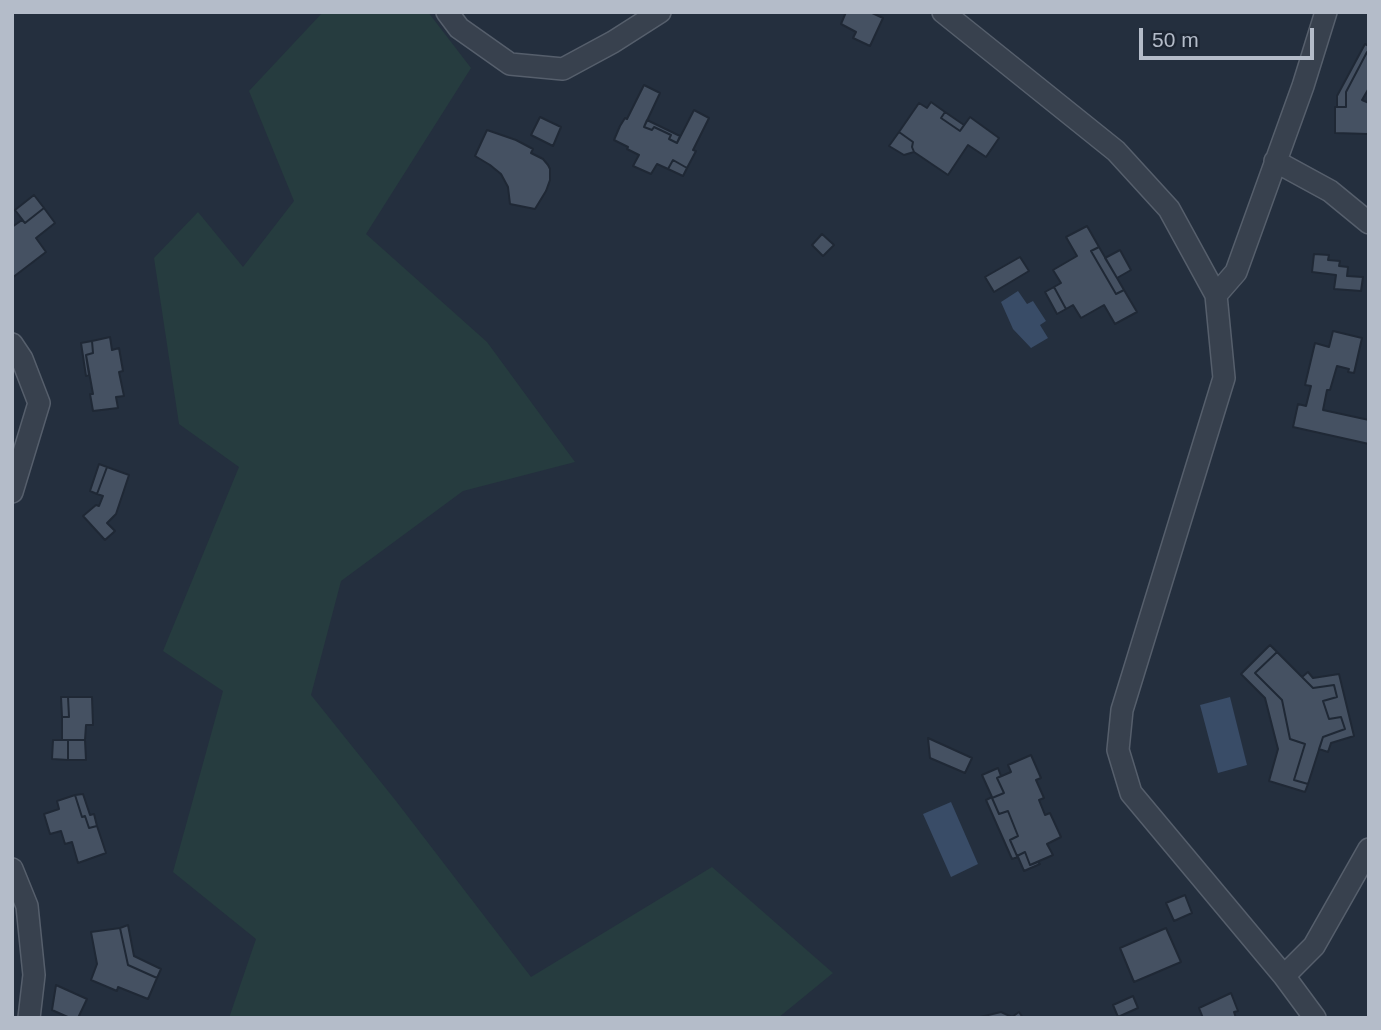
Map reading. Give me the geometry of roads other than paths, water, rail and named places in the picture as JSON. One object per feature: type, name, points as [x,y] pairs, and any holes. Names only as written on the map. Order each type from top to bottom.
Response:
[{"type":"street","points":[[447,12],[459,28],[510,64],[563,69],[660,12]]},
{"type":"street","points":[[943,12],[1116,151],[1170,209],[1216,295],[1224,378],[1122,710],[1118,750],[1131,793],[1284,976],[1315,1018]]},
{"type":"street","points":[[1216,295],[1236,272],[1303,86],[1326,12]]},
{"type":"street","points":[[1275,161],[1330,191],[1369,223]]},
{"type":"street","points":[[12,344],[22,359],[39,403],[12,492]]},
{"type":"street","points":[[1284,976],[1314,946],[1369,849]]},
{"type":"street","points":[[12,869],[27,906],[34,975],[29,1018]]},
{"type":"water","points":[[1018,291],[1027,304],[1033,301],[1046,321],[1040,325],[1048,338],[1031,348],[1013,329],[1001,302]]},
{"type":"water","points":[[1230,697],[1247,765],[1218,773],[1200,705]]},
{"type":"water","points":[[951,802],[978,864],[951,877],[923,814]]}]
